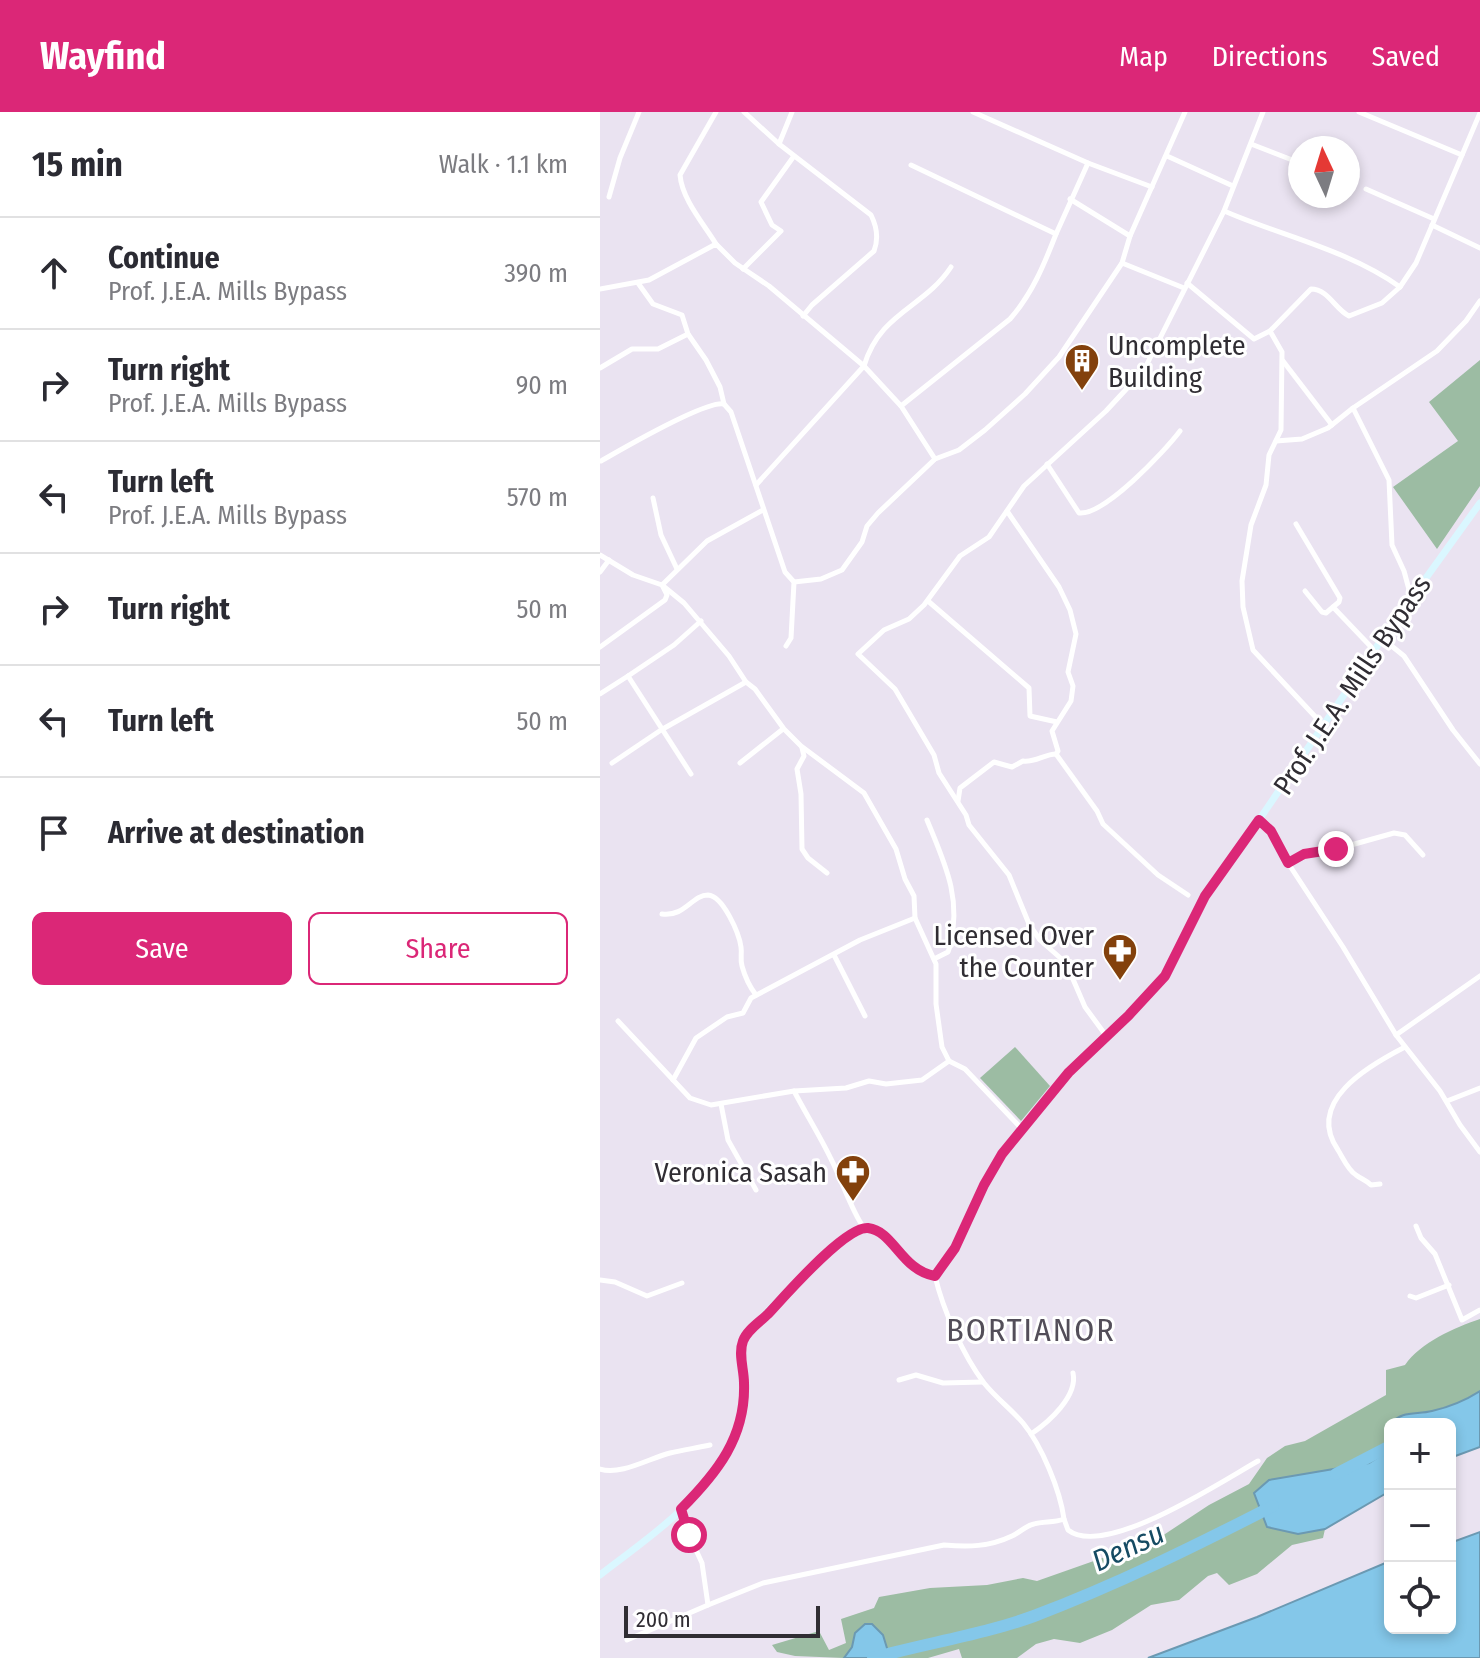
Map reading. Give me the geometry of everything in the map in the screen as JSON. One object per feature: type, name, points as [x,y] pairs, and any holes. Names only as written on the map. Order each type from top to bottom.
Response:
[{"type":"street","points":[[609,197],[620,158],[639,112]]},
{"type":"street","points":[[716,112],[680,175],[681,184],[716,244],[864,366],[901,406],[935,459]]},
{"type":"street","points":[[744,112],[779,144],[871,215],[876,225],[874,251],[803,316]]},
{"type":"street","points":[[779,144],[792,112]]},
{"type":"street","points":[[973,112],[1088,163],[1152,187]]},
{"type":"street","points":[[794,582],[821,579],[842,570],[862,542],[867,526],[935,459],[959,450],[1025,394],[1066,347],[1122,263],[1130,236],[1185,112]]},
{"type":"street","points":[[1107,1037],[1085,1007],[1066,963],[1040,940],[1029,924],[1009,875],[969,825],[947,787],[934,755],[895,689],[858,654],[884,630],[909,619],[928,601],[960,556],[989,537],[1024,486],[1130,388],[1149,360],[1224,211],[1263,112]]},
{"type":"street","points":[[1359,112],[1462,155]]},
{"type":"street","points":[[1122,263],[1186,286],[1251,338],[1258,338],[1270,331],[1311,289],[1319,289],[1349,316],[1382,303],[1400,287],[1416,263],[1480,113]]},
{"type":"street","points":[[1251,144],[1288,158]]},
{"type":"street","points":[[743,269],[781,231],[772,225],[761,202],[794,156]]},
{"type":"street","points":[[1167,156],[1233,186]]},
{"type":"street","points":[[901,406],[1010,319],[1024,302],[1037,281],[1088,163]]},
{"type":"street","points":[[911,165],[1056,234]]},
{"type":"street","points":[[1366,189],[1480,248]]},
{"type":"street","points":[[1070,199],[1130,236]]},
{"type":"street","points":[[1224,211],[1346,257],[1400,287]]},
{"type":"street","points":[[600,289],[649,280],[716,244]]},
{"type":"street","points":[[755,486],[864,366],[870,347],[882,329],[903,309],[938,285],[951,267]]},
{"type":"street","points":[[638,283],[653,304],[682,315],[688,334],[714,375],[724,404],[731,412],[785,572],[794,582],[791,638],[786,646]]},
{"type":"street","points":[[1275,441],[1302,439],[1332,425],[1437,351],[1466,321],[1480,301]]},
{"type":"street","points":[[1270,331],[1281,346],[1281,430],[1269,455],[1262,497],[1251,525],[1242,581],[1246,629],[1261,662],[1324,726]]},
{"type":"street","points":[[600,368],[632,349],[658,349],[688,334]]},
{"type":"street","points":[[1282,360],[1332,425]]},
{"type":"street","points":[[601,461],[699,410],[718,402],[724,404]]},
{"type":"street","points":[[1353,408],[1389,480],[1392,545],[1411,597]]},
{"type":"street","points":[[1047,464],[1079,513],[1085,514],[1103,504],[1155,462],[1180,431]]},
{"type":"street","points":[[653,498],[661,535],[677,569]]},
{"type":"street","name":"Prof. J.E.A. Mills Bypass","points":[[935,1276],[955,1248],[1002,1154],[1069,1072],[1165,976],[1205,896],[1411,597],[1480,503]]},
{"type":"street","points":[[662,585],[707,541],[763,510]]},
{"type":"street","points":[[1007,511],[1059,587],[1070,610],[1076,634],[1068,672],[1073,686],[1071,701],[1052,731],[1058,751],[1056,754],[1103,824],[1158,875],[1188,895]]},
{"type":"street","points":[[1296,524],[1340,598],[1339,602],[1326,613],[1322,612],[1305,591]]},
{"type":"street","points":[[600,555],[633,575],[662,585],[684,603],[784,729],[801,746],[864,793],[896,849],[914,896],[915,918],[934,959],[940,1040],[949,1061],[965,1069],[1022,1129]]},
{"type":"street","points":[[600,572],[609,560]]},
{"type":"street","points":[[600,647],[665,600],[667,595],[662,585]]},
{"type":"street","points":[[928,601],[1029,688],[1030,716],[1057,722]]},
{"type":"street","points":[[1333,607],[1374,650]]},
{"type":"street","points":[[600,694],[674,645],[701,621]]},
{"type":"street","points":[[1382,639],[1404,656],[1453,730],[1480,764]]},
{"type":"street","points":[[628,676],[691,774]]},
{"type":"street","points":[[612,763],[661,730],[746,682]]},
{"type":"street","points":[[740,763],[784,729]]},
{"type":"street","points":[[801,746],[804,756],[797,769],[802,849],[827,873]]},
{"type":"street","points":[[958,802],[960,788],[994,762],[1012,767],[1023,761],[1056,754]]},
{"type":"street","points":[[927,820],[954,893],[950,946],[948,952],[934,959]]},
{"type":"street","points":[[1259,820],[1271,831],[1396,1035],[1447,1101],[1480,1152]]},
{"type":"street","points":[[1288,863],[1304,854],[1394,833],[1405,835],[1423,855]]},
{"type":"street","points":[[662,914],[679,913],[703,896],[711,895],[719,900],[735,930],[741,947],[742,968],[756,995]]},
{"type":"street","points":[[673,1081],[696,1038],[727,1017],[743,1013],[751,998],[860,940],[915,918]]},
{"type":"street","points":[[834,955],[865,1016]]},
{"type":"street","points":[[1396,1035],[1480,976]]},
{"type":"street","points":[[618,1021],[673,1081],[699,1103],[721,1104],[794,1091],[846,1088],[869,1081],[886,1084],[922,1080],[949,1061]]},
{"type":"street","points":[[1380,1184],[1371,1185],[1355,1175],[1334,1144],[1328,1122],[1332,1103],[1344,1089],[1377,1062],[1405,1047]]},
{"type":"street","points":[[1447,1101],[1480,1088]]},
{"type":"street","points":[[794,1091],[831,1158],[864,1228]]},
{"type":"street","points":[[721,1104],[728,1140],[756,1190]]},
{"type":"street","points":[[1416,1226],[1421,1238],[1435,1254],[1462,1320],[1480,1310]]},
{"type":"street","points":[[600,1575],[681,1509],[719,1469],[736,1439],[744,1384],[740,1355],[746,1336],[833,1248],[864,1228],[881,1233],[917,1271],[935,1276],[940,1298],[984,1382],[1031,1434],[1055,1485],[1064,1519],[1072,1534],[1123,1532],[1163,1515],[1258,1461]]},
{"type":"street","points":[[600,1280],[615,1282],[647,1296],[682,1283]]},
{"type":"street","points":[[1410,1296],[1416,1298],[1449,1285]]},
{"type":"street","points":[[1031,1434],[1044,1425],[1072,1393],[1075,1384],[1073,1373]]},
{"type":"street","points":[[899,1380],[916,1375],[943,1383],[984,1382]]},
{"type":"street","points":[[600,1469],[616,1470],[669,1453],[710,1445]]},
{"type":"street","points":[[681,1509],[702,1563],[708,1605]]},
{"type":"street","points":[[627,1640],[763,1583],[944,1545],[973,1548],[1011,1537],[1035,1523],[1054,1523],[1064,1519]]},
{"type":"green space","points":[[1480,360],[1480,486],[1437,549],[1393,487],[1458,441],[1429,402]]},
{"type":"green space","points":[[1015,1047],[1050,1086],[1021,1121],[980,1078]]},
{"type":"green space","points":[[1480,1319],[1480,1391],[1431,1411],[1384,1418],[1384,1446],[1381,1455],[1369,1463],[1303,1475],[1298,1534],[1325,1529],[1323,1538],[1292,1545],[1257,1574],[1229,1585],[1217,1573],[1208,1576],[1179,1600],[1151,1605],[1112,1630],[1080,1643],[1054,1639],[1036,1644],[1017,1658],[962,1658],[959,1649],[928,1658],[890,1658],[883,1635],[855,1633],[852,1647],[844,1658],[795,1656],[777,1652],[772,1645],[819,1631],[829,1650],[846,1643],[841,1619],[874,1608],[879,1597],[1023,1578],[1037,1581],[1159,1538],[1209,1505],[1249,1484],[1267,1458],[1285,1446],[1305,1441],[1386,1395],[1386,1370],[1405,1365],[1420,1349],[1449,1331]]},
{"type":"water","points":[[1480,1391],[1480,1447],[1456,1456],[1456,1418],[1399,1418],[1445,1407]]},
{"type":"water","points":[[1384,1446],[1384,1495],[1325,1529],[1298,1534],[1267,1527],[1254,1493],[1269,1480],[1369,1463],[1381,1455]]},
{"type":"water","points":[[1480,1532],[1480,1658],[1148,1658],[1257,1617],[1384,1564],[1384,1634],[1456,1634],[1456,1541]]},
{"type":"water","points":[[865,1624],[872,1624],[883,1635],[890,1658],[844,1658],[852,1647],[855,1633]]},
{"type":"waterway","name":"Densu","points":[[1336,1474],[1384,1449]]},
{"type":"waterway","name":"Densu","points":[[873,1658],[1034,1616],[1155,1564],[1273,1506]]},
{"type":"place","name":"Uncomplete Building","points":[[1082,392]]},
{"type":"place","name":"Licensed Over the Counter","points":[[1120,982]]},
{"type":"place","name":"Veronica Sasah","points":[[853,1203]]},
{"type":"district","name":"BORTIANOR","points":[[1031,1330]]},
{"type":"route","points":[[689,1535],[681,1509],[719,1469],[736,1439],[743,1403],[740,1355],[743,1341],[805,1273],[851,1234],[870,1228],[887,1238],[917,1271],[935,1276],[955,1248],[984,1185],[1010,1142],[1069,1072],[1165,976],[1205,896],[1259,820],[1271,831],[1288,863],[1304,854],[1336,849]]}]
